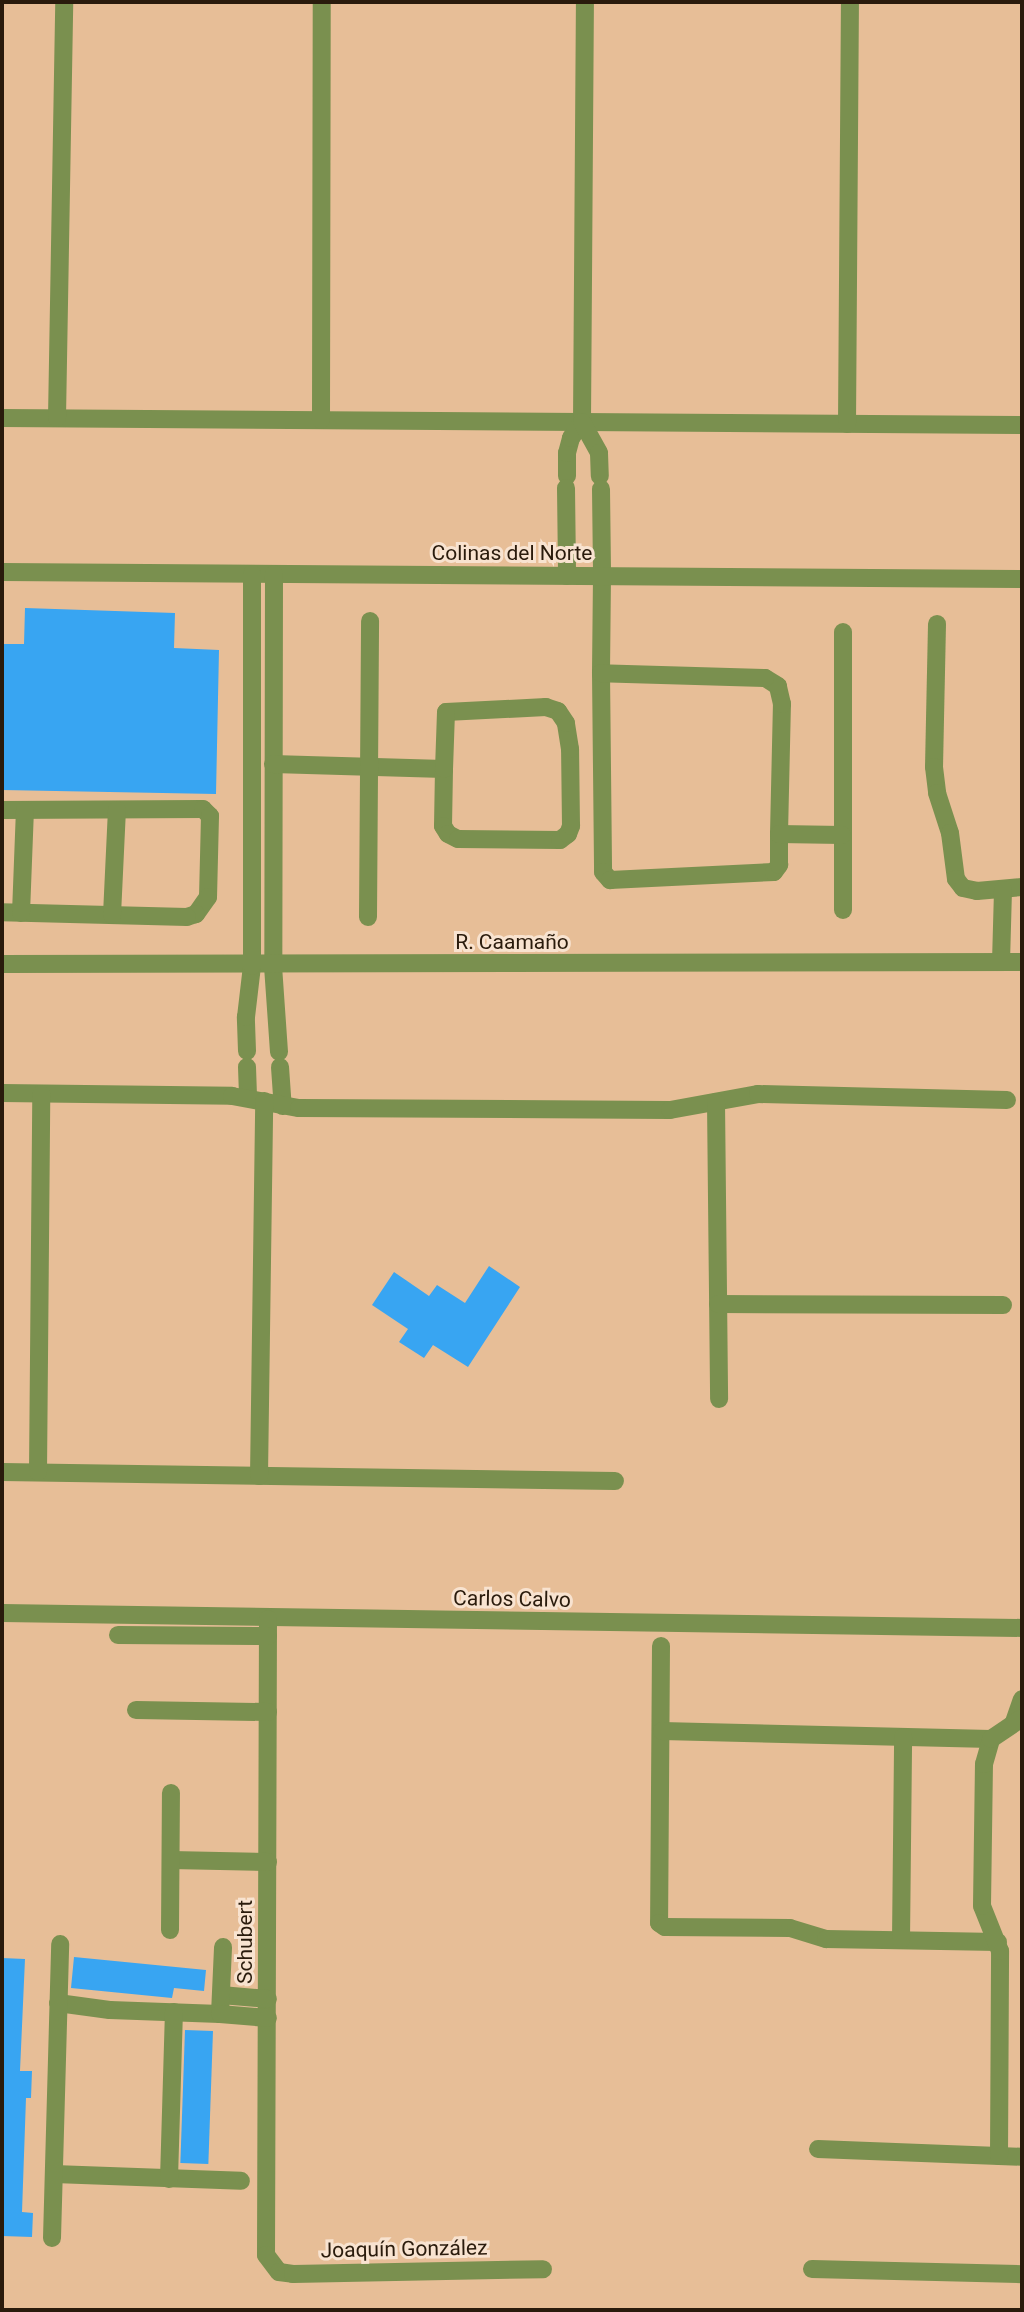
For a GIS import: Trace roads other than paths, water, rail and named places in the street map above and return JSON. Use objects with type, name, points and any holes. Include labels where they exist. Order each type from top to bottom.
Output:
[{"type":"street","points":[[57,418],[64,2]]},
{"type":"street","points":[[321,420],[322,2]]},
{"type":"street","points":[[585,2],[582,422],[599,453],[601,483],[603,576],[601,673],[603,872],[610,880],[767,874],[779,865],[782,704],[778,686],[765,678],[601,673]]},
{"type":"street","points":[[847,424],[850,2]]},
{"type":"street","points":[[2,418],[1022,425]]},
{"type":"street","points":[[567,576],[567,453],[571,438],[582,422]]},
{"type":"street","name":"Colinas del Norte","points":[[2,572],[1022,579]]},
{"type":"street","points":[[252,574],[252,966],[246,1017],[247,1059],[256,1099],[259,1476]]},
{"type":"street","points":[[274,574],[273,966],[283,1106]]},
{"type":"street","points":[[368,916],[370,621]]},
{"type":"street","points":[[937,624],[934,767],[937,793],[950,832],[956,879],[963,888],[1003,890],[1022,887]]},
{"type":"street","points":[[843,632],[843,910]]},
{"type":"street","points":[[546,707],[558,711],[566,723],[570,749],[571,826],[568,834],[560,840],[458,839],[448,834],[443,826],[444,769],[446,712],[546,707]]},
{"type":"street","points":[[274,765],[444,769]]},
{"type":"street","points":[[2,810],[203,809],[208,812],[208,897],[196,914],[187,917],[2,912]]},
{"type":"street","points":[[21,913],[25,810]]},
{"type":"street","points":[[112,915],[117,810]]},
{"type":"street","points":[[779,834],[842,835]]},
{"type":"street","points":[[1001,962],[1003,890]]},
{"type":"street","name":"R. Caamaño","points":[[2,964],[273,966],[1022,962]]},
{"type":"street","points":[[2,1093],[256,1099],[283,1106],[670,1110],[758,1094],[1007,1100]]},
{"type":"street","points":[[38,1472],[41,1094]]},
{"type":"street","points":[[716,1102],[719,1398]]},
{"type":"street","points":[[718,1304],[1003,1305]]},
{"type":"street","points":[[2,1472],[615,1481]]},
{"type":"street","name":"Carlos Calvo","points":[[2,1613],[268,1627],[1022,1628]]},
{"type":"street","points":[[118,1634],[268,1627]]},
{"type":"street","name":"Schubert","points":[[268,1627],[268,2018],[264,2243],[270,2263]]},
{"type":"street","points":[[660,1646],[662,1731],[659,1923],[665,1927],[790,1928],[826,1939],[998,1942]]},
{"type":"street","points":[[662,1731],[991,1739],[1018,1720],[1022,1699]]},
{"type":"street","points":[[136,1710],[268,1712]]},
{"type":"street","points":[[901,1940],[903,1737]]},
{"type":"street","points":[[991,1739],[984,1764],[982,1906],[985,1919],[998,1942],[999,2156]]},
{"type":"street","points":[[170,1930],[171,1793]]},
{"type":"street","points":[[171,1860],[268,1862]]},
{"type":"street","points":[[52,2238],[60,1944]]},
{"type":"street","points":[[220,2014],[223,1947]]},
{"type":"street","points":[[221,1995],[268,1999]]},
{"type":"street","points":[[58,2003],[110,2010],[268,2018]]},
{"type":"street","points":[[169,2179],[174,2012]]},
{"type":"street","points":[[818,2149],[1022,2157]]},
{"type":"street","points":[[54,2174],[240,2181]]},
{"type":"street","name":"Joaquín González","points":[[270,2263],[279,2272],[293,2274],[543,2269]]},
{"type":"street","points":[[813,2269],[1022,2274]]}]
